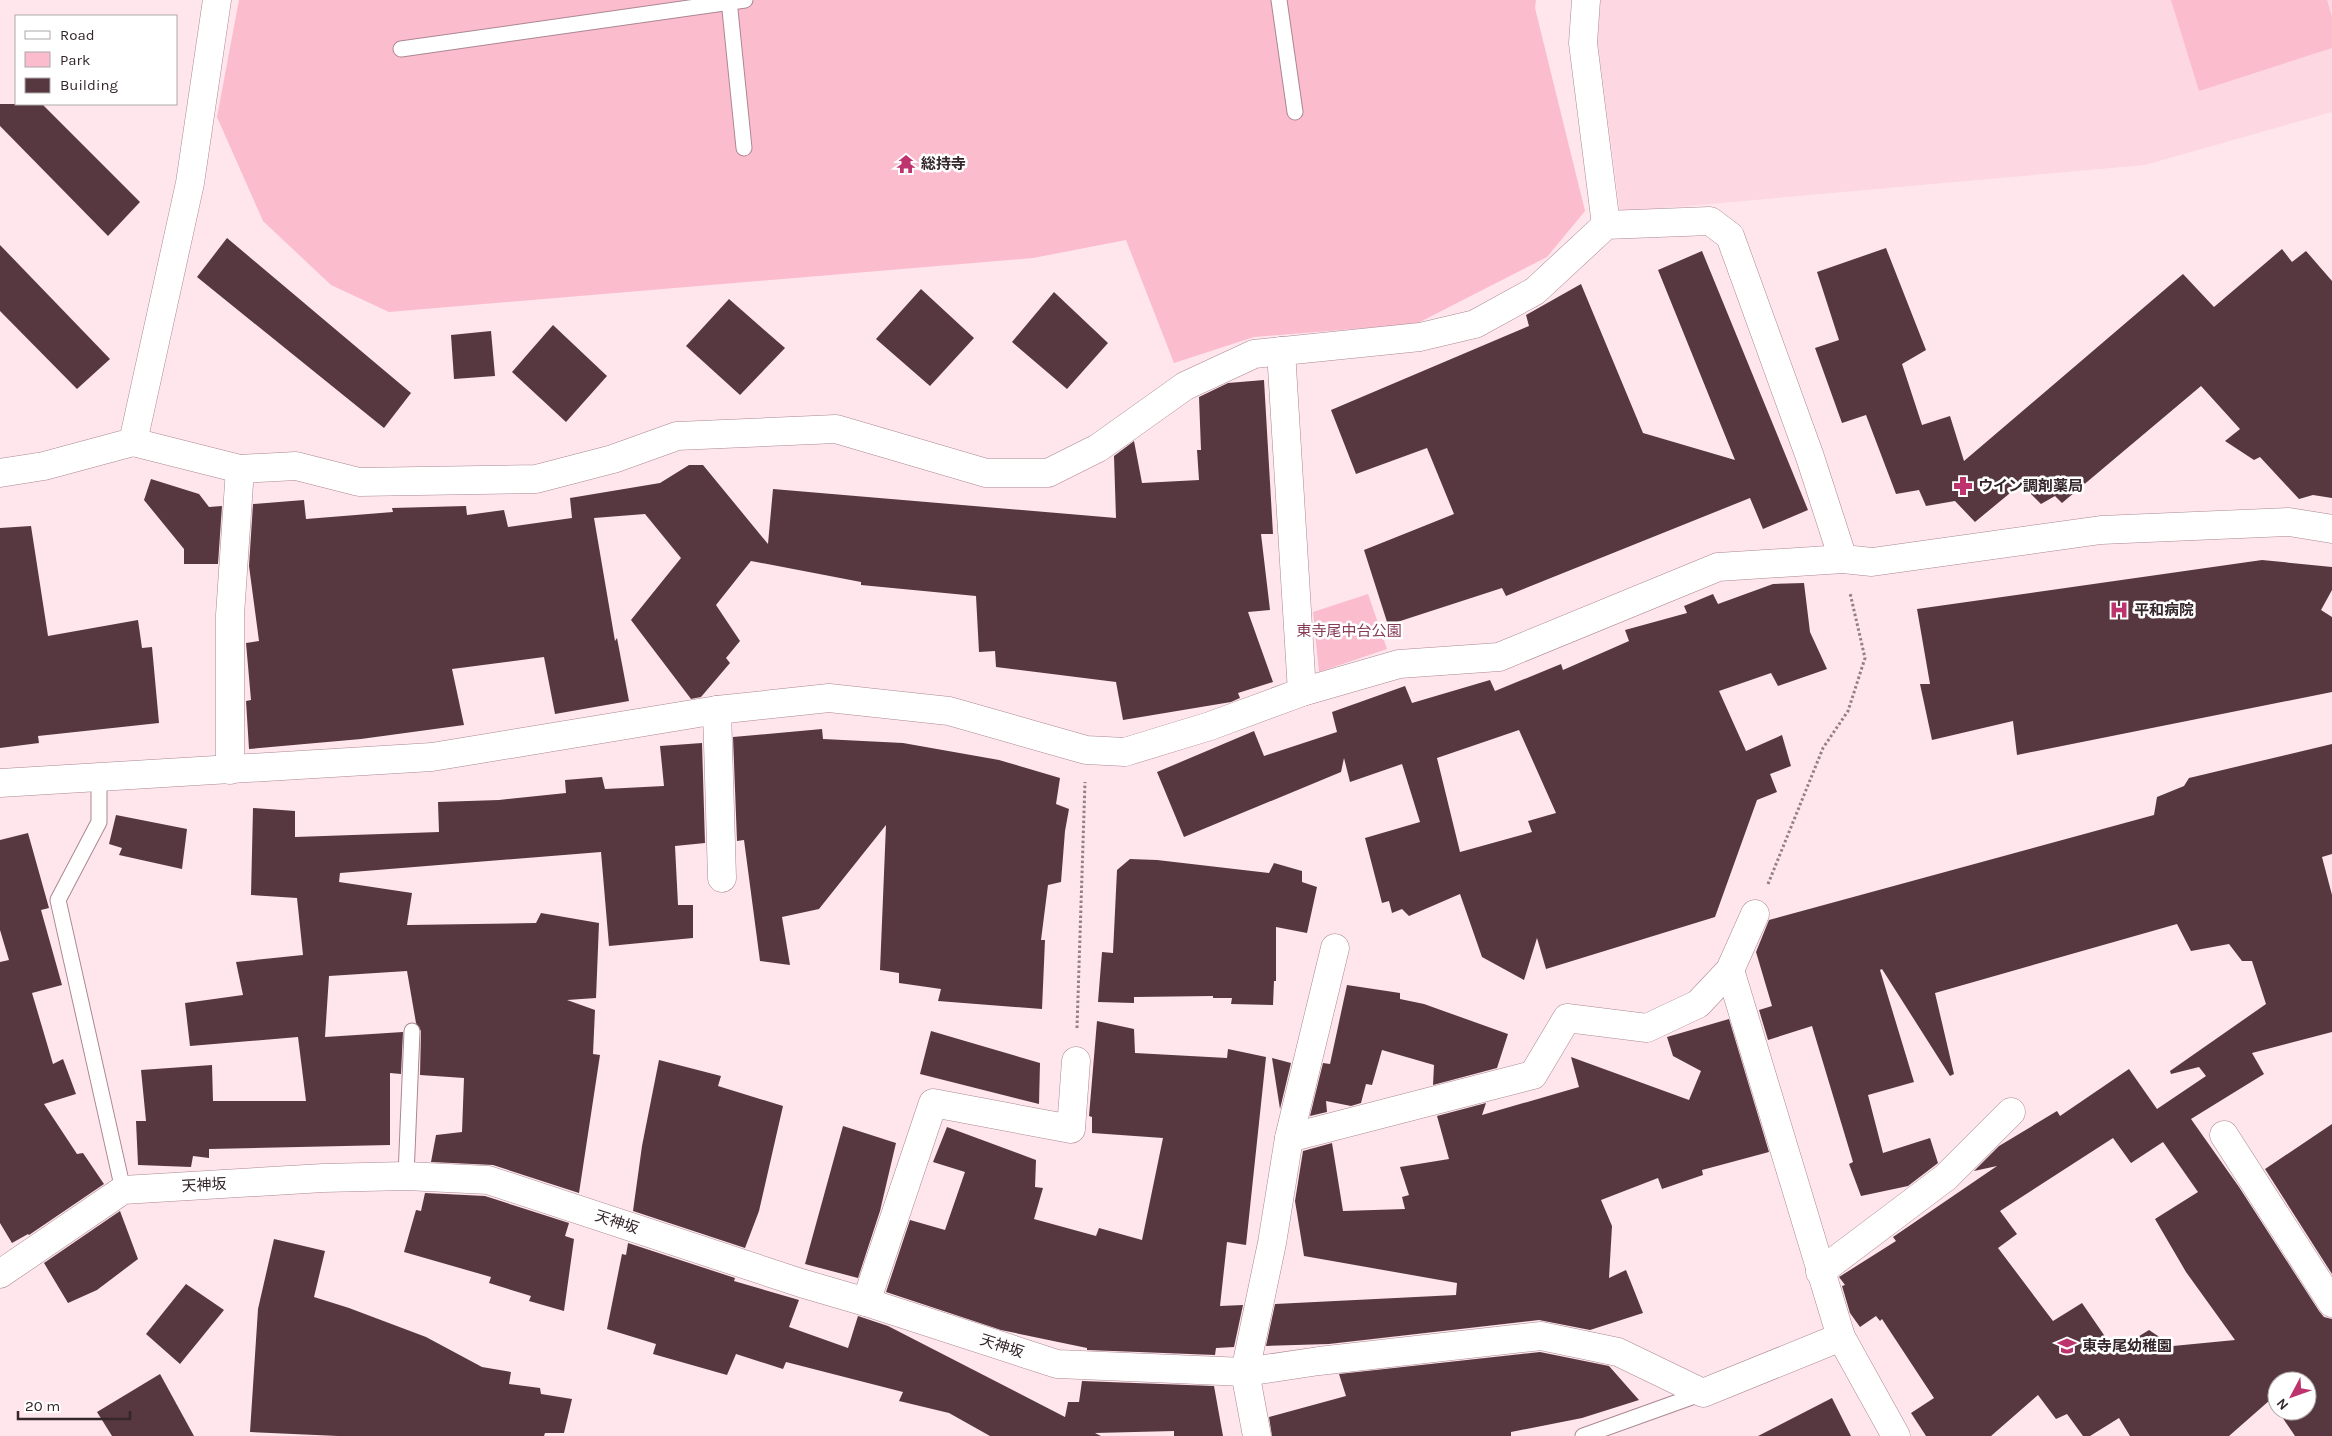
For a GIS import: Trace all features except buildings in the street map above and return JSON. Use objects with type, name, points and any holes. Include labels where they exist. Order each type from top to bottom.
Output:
[{"type":"street","points":[[133,442],[190,183],[217,0]]},
{"type":"street","points":[[1586,0],[1583,43],[1606,224]]},
{"type":"street","points":[[0,473],[44,466],[133,442],[240,469],[296,466],[359,482],[536,479],[613,459],[677,436],[836,429],[986,473],[1048,473],[1098,448],[1185,386],[1254,354],[1420,337],[1475,324],[1535,291],[1606,224],[1710,221],[1730,236],[1810,457],[1843,559]]},
{"type":"street","points":[[1281,351],[1302,692]]},
{"type":"street","points":[[230,770],[230,616],[240,469]]},
{"type":"street","points":[[0,783],[432,757],[717,710],[829,698],[949,711],[1086,750],[1125,752],[1210,726],[1302,692],[1399,664],[1499,658],[1718,567],[1843,559],[1872,562],[2101,530],[2289,522],[2332,529]]},
{"type":"street","points":[[717,710],[722,878]]},
{"type":"street","points":[[1289,1138],[1533,1075],[1568,1018],[1647,1028],[1698,1004],[1730,970],[1755,914]]},
{"type":"street","points":[[1257,1436],[1245,1372],[1272,1243],[1289,1138],[1335,948]]},
{"type":"street","points":[[1730,970],[1841,1337],[1896,1436]]},
{"type":"street","points":[[866,1302],[933,1103],[1072,1129],[1076,1061]]},
{"type":"street","points":[[1820,1272],[1946,1177],[2011,1112]]},
{"type":"street","points":[[2224,1135],[2332,1303]]},
{"type":"street","name":"天神坂","points":[[123,1190],[323,1178],[406,1176],[488,1180],[801,1283],[1057,1364],[1245,1372],[1319,1361],[1541,1336],[1618,1352],[1703,1393]]},
{"type":"street","points":[[0,1274],[123,1190]]},
{"type":"street","points":[[1703,1393],[1841,1337]]},
{"type":"lane","points":[[401,49],[745,0]]},
{"type":"lane","points":[[1279,0],[1295,112]]},
{"type":"lane","points":[[729,1],[744,148]]},
{"type":"lane","points":[[99,776],[99,822],[58,900],[123,1190]]},
{"type":"lane","points":[[406,1176],[412,1032]]},
{"type":"lane","points":[[1583,1436],[1703,1393]]},
{"type":"path","points":[[1755,914],[1823,748],[1848,711],[1865,658],[1843,559]]},
{"type":"path","points":[[1076,1061],[1086,750]]},
{"type":"shaded area","points":[[1599,0],[2332,0],[2332,112],[2145,165],[1620,212],[1597,39]]},
{"type":"green space","name":"総持寺","points":[[239,0],[1536,0],[1535,8],[1585,211],[1547,257],[1416,324],[1254,337],[1174,363],[1126,240],[1033,258],[389,312],[331,285],[263,221],[217,117]]},
{"type":"green space","points":[[2171,0],[2327,0],[2332,17],[2332,48],[2199,91]]},
{"type":"green space","name":"東寺尾中台公園","points":[[1368,594],[1387,649],[1319,672],[1313,612]]},
{"type":"place","name":"総持寺","points":[[906,164]]},
{"type":"place","name":"ウイン調剤薬局","points":[[1963,486]]},
{"type":"place","name":"平和病院","points":[[2119,610]]},
{"type":"place","name":"東寺尾幼稚園","points":[[2067,1346]]}]
